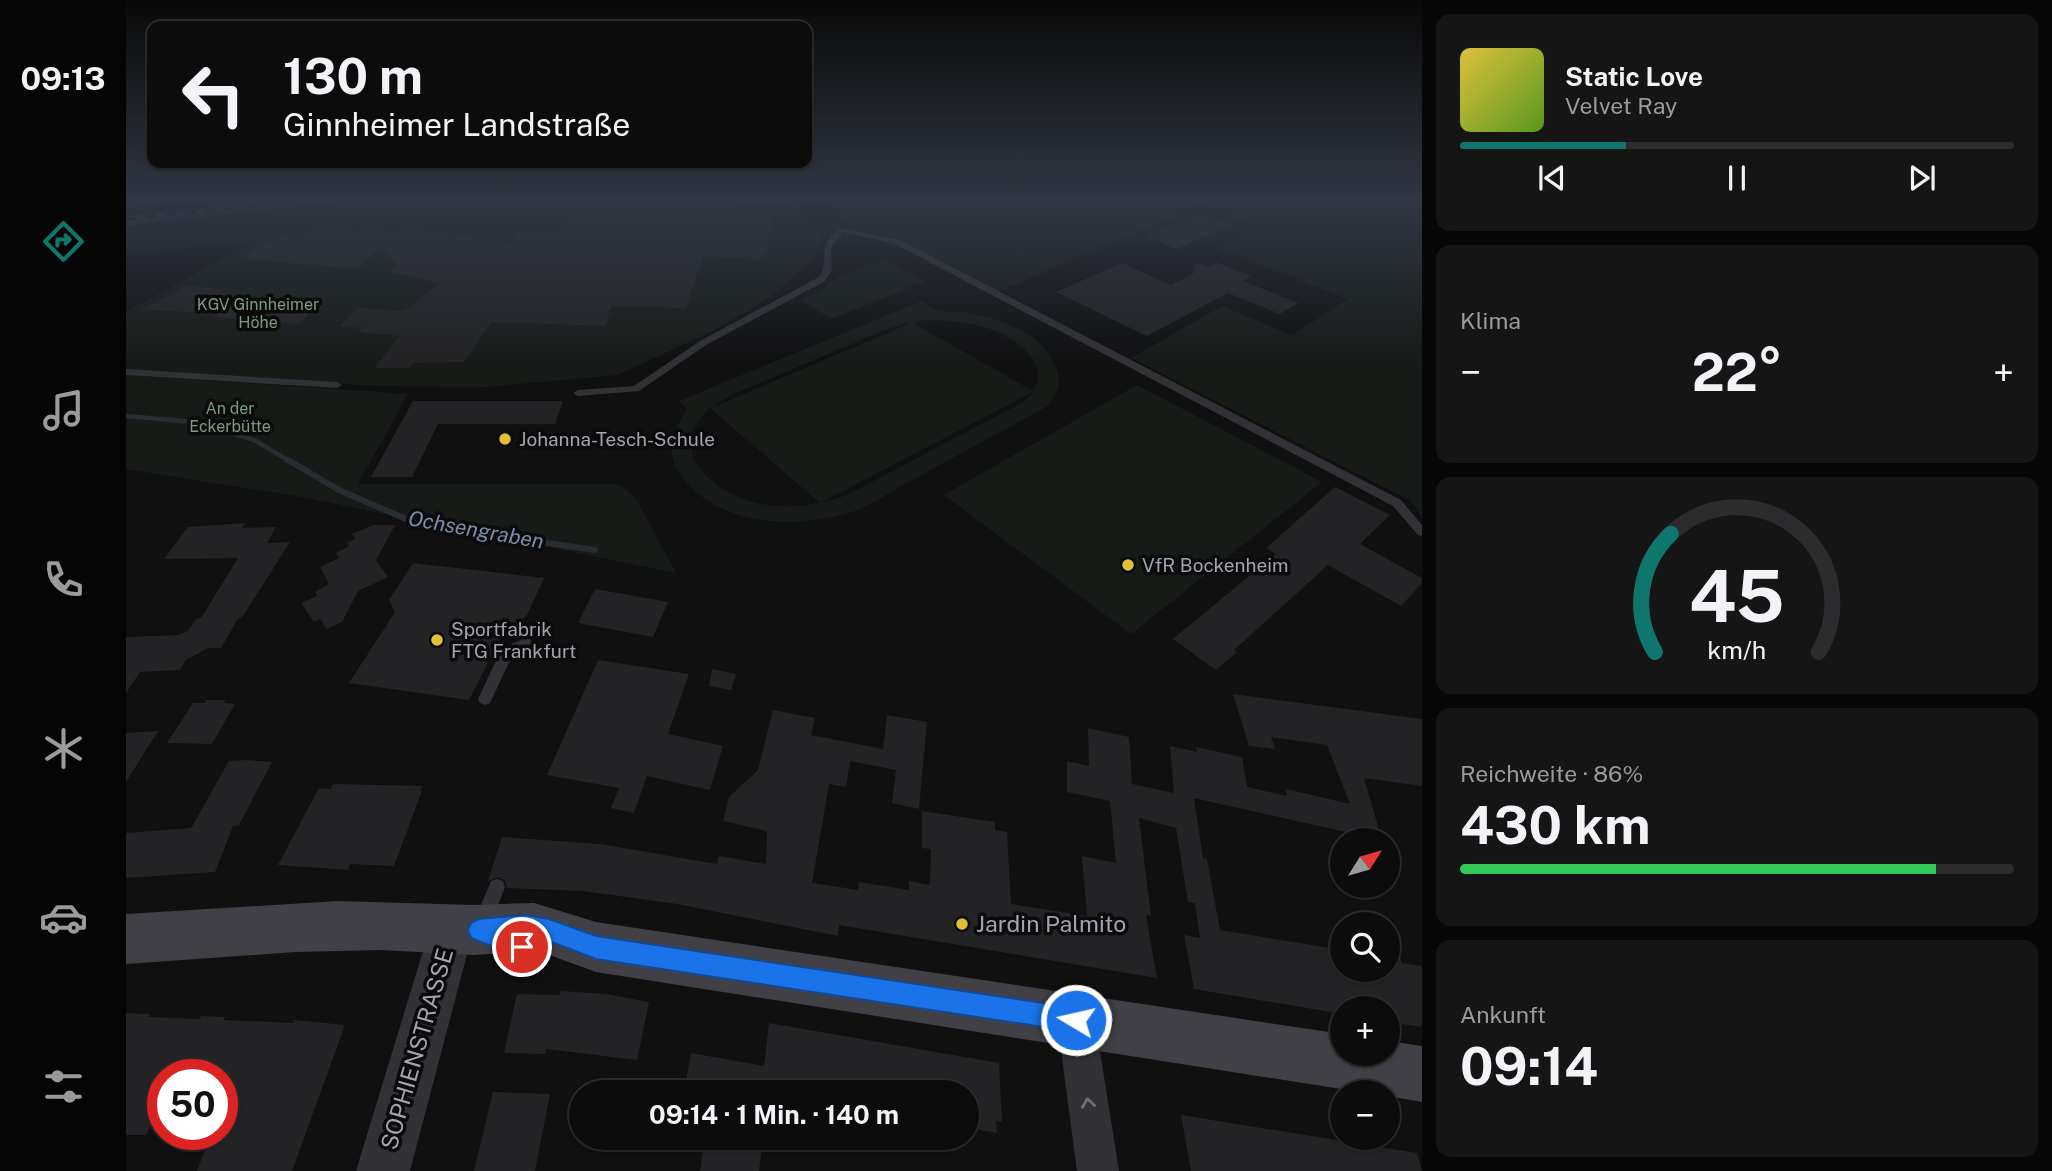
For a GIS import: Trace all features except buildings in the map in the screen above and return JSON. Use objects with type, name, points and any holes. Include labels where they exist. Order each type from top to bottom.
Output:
[{"type":"main road","points":[[126,939],[476,915],[522,947],[596,947],[1422,1074]]},
{"type":"street","name":"SOPHIENSTRASSE","points":[[383,1171],[476,915]]},
{"type":"street","points":[[1076,1020],[1098,1171]]},
{"type":"lane","points":[[578,393],[636,389],[703,343],[822,279],[828,270],[824,254]]},
{"type":"lane","points":[[919,254],[1397,503],[1422,532]]},
{"type":"lane","points":[[126,372],[337,385]]},
{"type":"lane","points":[[485,699],[507,652],[525,643]]},
{"type":"green space","name":"KGV Ginnheimer Höhe","points":[[232,254],[817,254],[784,286],[752,309],[711,332],[618,375],[485,387],[380,386],[126,371],[126,312]]},
{"type":"green space","points":[[923,254],[1087,254],[998,292]]},
{"type":"green space","points":[[1232,254],[1422,254],[1422,516],[1409,500],[1131,358],[1222,306],[1292,335],[1348,299]]},
{"type":"green space","points":[[885,259],[926,281],[831,319],[801,300],[822,290],[838,276]]},
{"type":"green space","points":[[922,301],[938,310],[976,314],[1018,328],[1050,355],[1059,380],[1056,394],[1046,407],[865,507],[829,518],[807,521],[786,522],[743,516],[705,499],[689,485],[675,466],[672,457],[671,448],[676,429],[687,409],[679,401]],"holes":[[[926,320],[956,322],[1000,333],[1025,349],[1034,361],[1037,384],[1033,391],[913,323]],[[909,323],[711,408],[731,395],[890,328]],[[1033,392],[1023,402],[847,495],[821,502]],[[710,408],[820,503],[794,506],[762,504],[728,492],[700,469],[693,455],[691,440],[696,424]]]},
{"type":"green space","name":"An der Eckerbütte","points":[[126,375],[408,394],[358,484],[618,484],[635,497],[676,573],[302,497],[126,469]]},
{"type":"green space","name":"VfR Bockenheim","points":[[1137,385],[1322,482],[1131,634],[944,495]]},
{"type":"waterway","name":"Ochsengraben","points":[[126,416],[194,422],[254,440],[291,462]]},
{"type":"waterway","name":"Ochsengraben","points":[[288,460],[339,490],[415,523],[595,550]]},
{"type":"place","name":"Johanna-Tesch-Schule","points":[[505,439]]},
{"type":"place","name":"VfR Bockenheim","points":[[1128,565]]},
{"type":"place","name":"Sportfabrik FTG Frankfurt","points":[[437,640]]},
{"type":"place","name":"Jardin Palmito","points":[[962,924]]},
{"type":"route","points":[[522,947],[479,930],[526,926],[549,930],[596,947],[1076,1020]]}]
